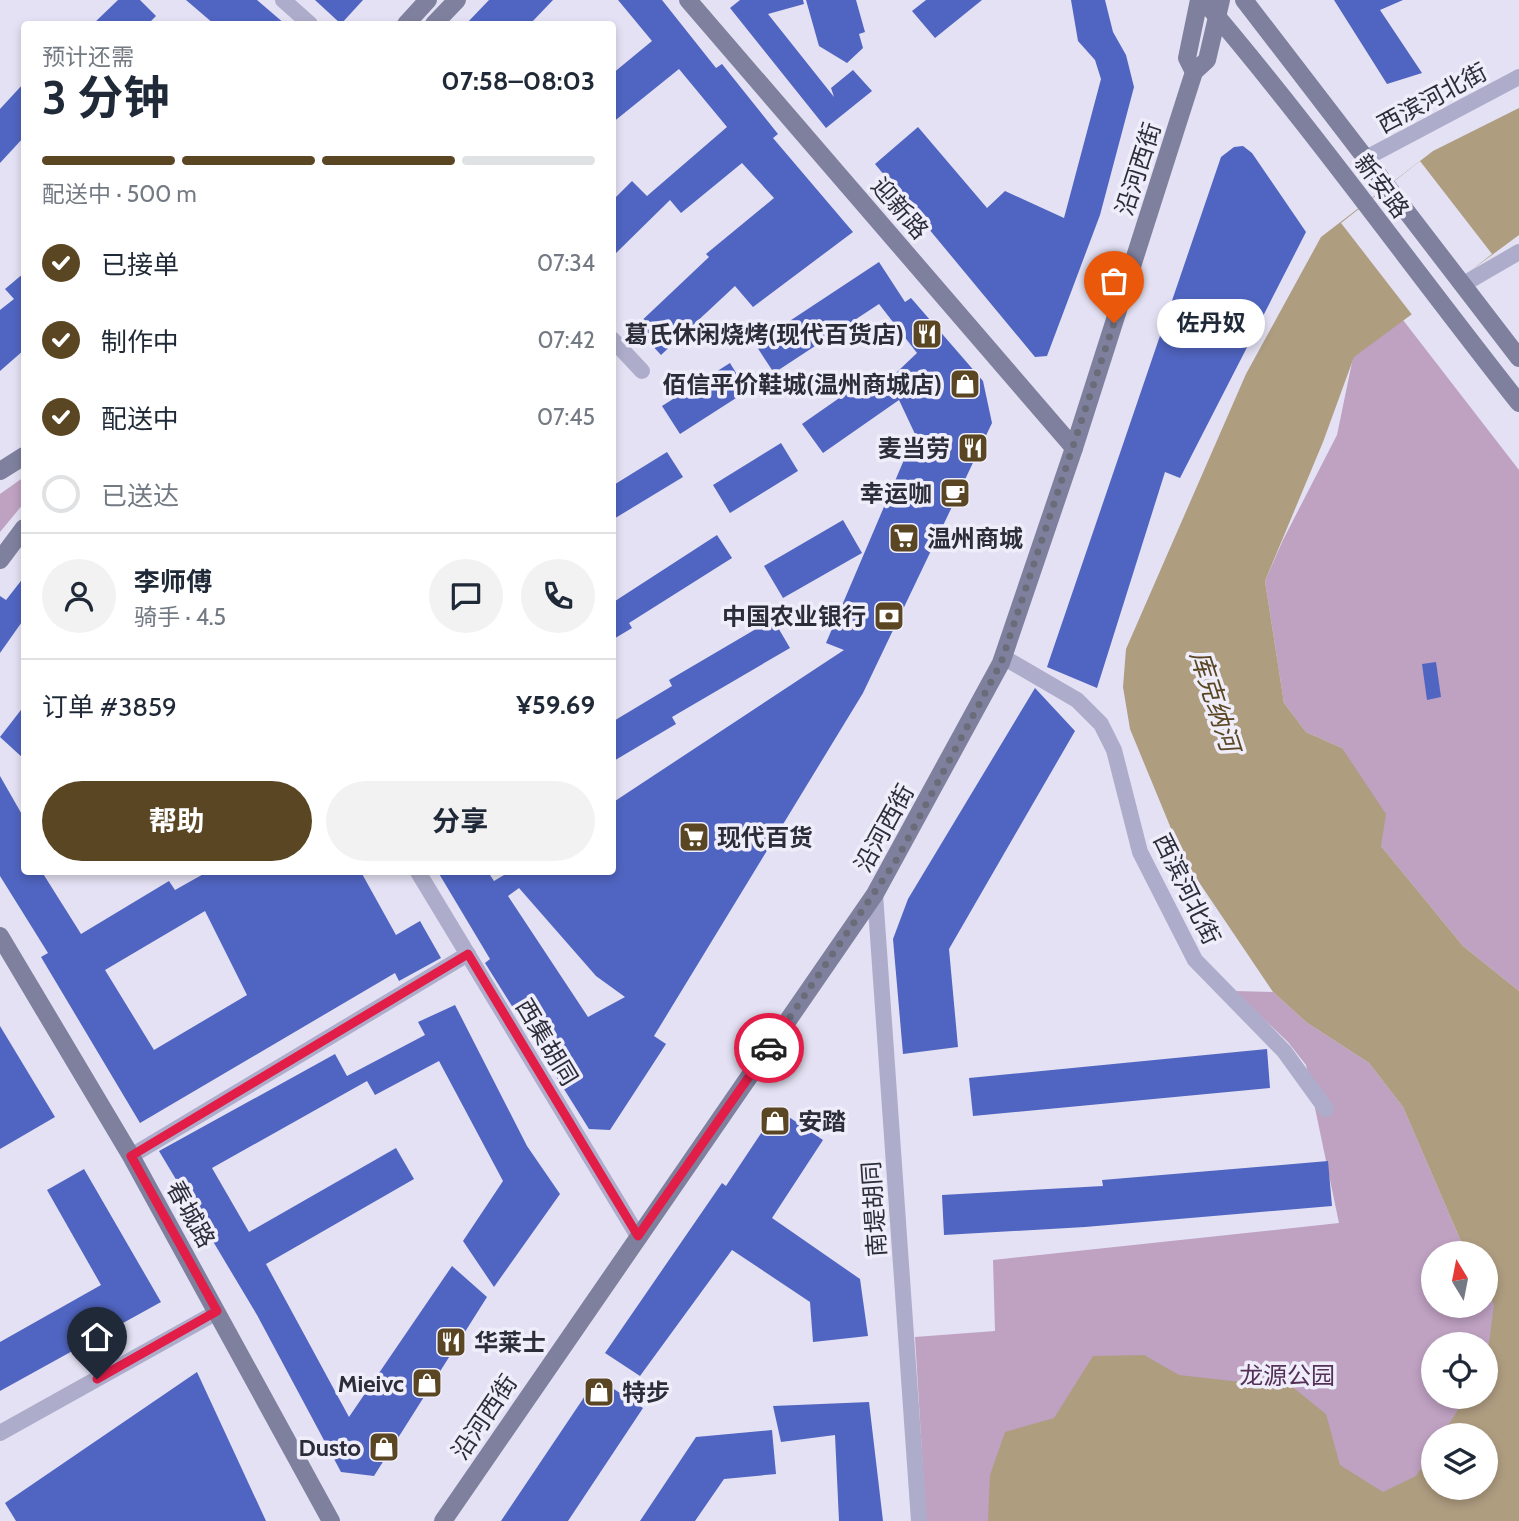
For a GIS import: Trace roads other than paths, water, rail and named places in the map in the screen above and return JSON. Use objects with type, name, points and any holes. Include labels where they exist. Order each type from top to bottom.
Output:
[{"type":"main road","points":[[409,21],[428,0]]},
{"type":"main road","points":[[437,21],[457,0]]},
{"type":"main road","name":"迎新路","points":[[688,0],[1074,448]]},
{"type":"main road","name":"沿河西街","points":[[1194,72],[1187,58],[1201,0]]},
{"type":"main road","name":"新安路","points":[[1201,0],[1219,8],[1435,299],[1519,404]]},
{"type":"main road","name":"新安路","points":[[1244,0],[1519,358]]},
{"type":"main road","name":"沿河西街","points":[[443,1521],[875,894],[1003,657],[1074,448],[1194,72],[1208,60],[1219,8]]},
{"type":"main road","points":[[0,471],[21,458]]},
{"type":"main road","points":[[0,560],[21,532]]},
{"type":"main road","name":"春城路","points":[[0,936],[131,1156],[331,1521]]},
{"type":"street","points":[[283,0],[307,21]]},
{"type":"street","name":"西滨河北街","points":[[1366,158],[1519,77]]},
{"type":"street","points":[[1459,282],[1519,252]]},
{"type":"street","points":[[616,343],[642,371]]},
{"type":"street","name":"西滨河北街","points":[[1003,657],[1077,701],[1101,724],[1114,750],[1140,852],[1195,960],[1284,1051],[1326,1109]]},
{"type":"street","name":"西集胡同","points":[[420,875],[638,1236]]},
{"type":"street","name":"南堤胡同","points":[[875,894],[919,1521]]},
{"type":"street","points":[[131,1156],[468,954]]},
{"type":"street","points":[[0,1433],[217,1311]]},
{"type":"water","name":"库克纳河","points":[[1519,108],[1519,235],[1354,357],[1323,442],[1265,581],[1284,703],[1306,732],[1342,748],[1386,814],[1381,846],[1463,946],[1519,991],[1519,1521],[988,1521],[990,1475],[1005,1432],[1054,1418],[1093,1356],[1144,1355],[1179,1375],[1232,1381],[1285,1381],[1326,1414],[1340,1465],[1383,1492],[1416,1476],[1421,1468],[1421,1500],[1498,1500],[1498,1423],[1450,1423],[1458,1409],[1498,1409],[1498,1332],[1490,1332],[1492,1318],[1498,1318],[1498,1241],[1461,1241],[1403,1107],[1369,1063],[1306,1022],[1273,992],[1184,860],[1130,729],[1123,687],[1126,649],[1246,374],[1321,237],[1433,151]]},
{"type":"place","name":"佐丹奴","points":[[1114,323]]},
{"type":"place","name":"葛氏休闲烧烤(现代百货店)","points":[[927,334]]},
{"type":"place","name":"佰信平价鞋城(温州商城店)","points":[[965,384]]},
{"type":"place","name":"麦当劳","points":[[973,448]]},
{"type":"place","name":"幸运咖","points":[[955,493]]},
{"type":"place","name":"温州商城","points":[[904,538]]},
{"type":"place","name":"中国农业银行","points":[[889,616]]},
{"type":"place","name":"现代百货","points":[[694,837]]},
{"type":"place","name":"安踏","points":[[775,1121]]},
{"type":"place","name":"华莱士","points":[[451,1342]]},
{"type":"place","name":"Mieivc","points":[[427,1383]]},
{"type":"place","name":"特步","points":[[599,1392]]},
{"type":"place","name":"Dusto","points":[[384,1447]]},
{"type":"park label","name":"龙源公园","points":[[1287,1375]]}]
